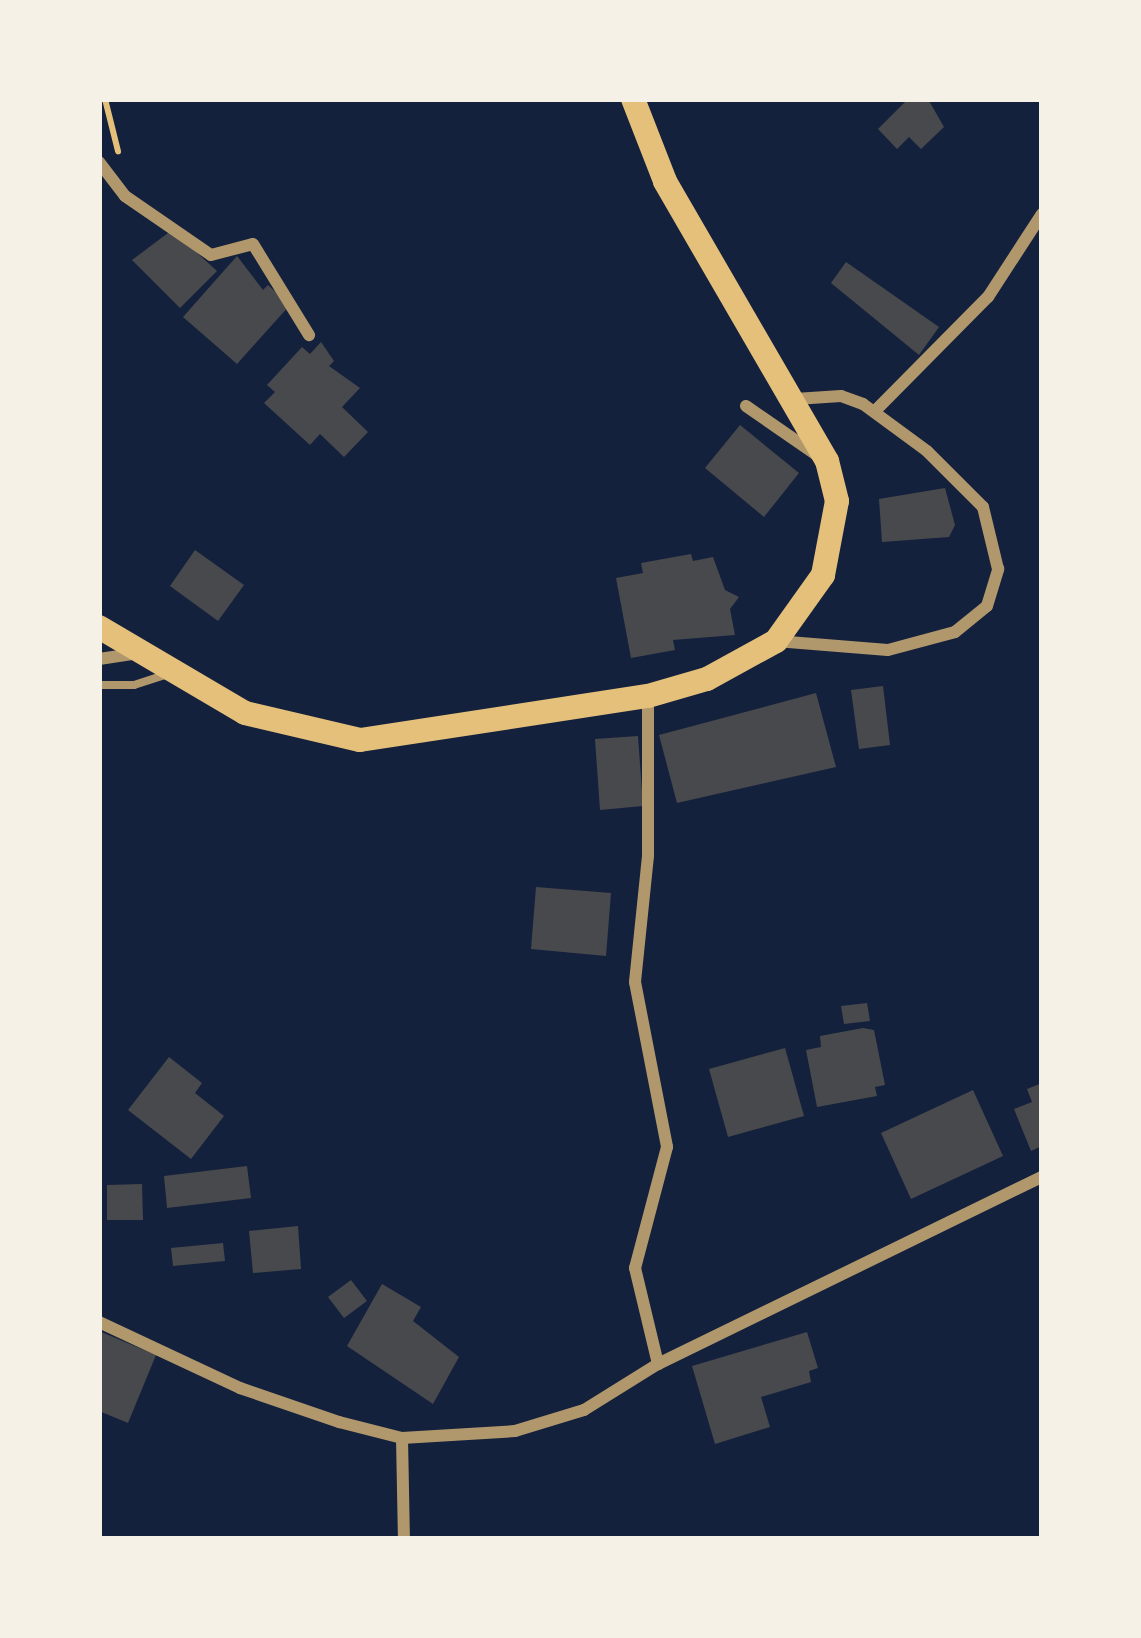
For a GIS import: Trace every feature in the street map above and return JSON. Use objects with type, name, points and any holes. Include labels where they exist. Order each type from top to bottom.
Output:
[{"type":"main road","points":[[99,627],[245,713],[360,740],[647,696],[707,679],[776,641],[823,575],[837,501],[827,461],[795,398],[665,181],[633,99]]},
{"type":"street","points":[[99,162],[125,196],[212,255],[253,244],[309,335]]},
{"type":"street","points":[[875,411],[988,297],[1042,214]]},
{"type":"street","points":[[776,641],[888,650],[925,642],[975,619],[994,594],[996,551],[983,507],[875,411],[841,396],[795,398]]},
{"type":"street","points":[[746,406],[798,449],[827,461]]},
{"type":"street","points":[[99,659],[146,651]]},
{"type":"street","points":[[647,696],[647,856],[635,982],[667,1147],[635,1268],[658,1364]]},
{"type":"street","points":[[99,1322],[240,1388],[402,1438],[546,1424],[609,1398],[658,1364],[1042,1177]]},
{"type":"street","points":[[402,1438],[404,1539]]},
{"type":"lane","points":[[99,685],[134,686],[176,671]]},
{"type":"building","points":[[908,99],[928,99],[944,127],[921,149],[909,137],[897,149],[878,129]]},
{"type":"building","points":[[172,230],[217,271],[180,308],[132,260]]},
{"type":"building","points":[[237,256],[263,290],[268,285],[290,305],[237,364],[183,317]]},
{"type":"building","points":[[846,262],[939,327],[919,355],[831,283]]},
{"type":"building","points":[[321,342],[334,361],[329,366],[360,388],[342,407],[368,432],[344,457],[320,434],[310,445],[264,403],[275,392],[267,385],[302,347],[310,354]]},
{"type":"building","points":[[740,425],[799,473],[764,517],[705,468]]},
{"type":"building","points":[[945,488],[955,525],[949,537],[882,542],[879,499]]},
{"type":"building","points":[[195,550],[244,585],[218,621],[170,586]]},
{"type":"building","points":[[691,554],[693,561],[713,557],[725,590],[739,597],[730,609],[735,635],[673,640],[675,650],[631,658],[616,578],[643,573],[641,563]]},
{"type":"building","points":[[883,686],[890,745],[859,749],[851,690]]},
{"type":"building","points":[[816,693],[836,767],[677,803],[659,735]]},
{"type":"building","points":[[638,736],[643,806],[600,810],[595,739]]},
{"type":"building","points":[[536,887],[611,893],[606,956],[531,949]]},
{"type":"building","points":[[867,1003],[870,1021],[844,1024],[841,1006]]},
{"type":"building","points":[[874,1030],[885,1085],[875,1087],[877,1096],[817,1107],[806,1050],[821,1047],[820,1036]]},
{"type":"building","points":[[785,1048],[804,1116],[728,1137],[709,1069]]},
{"type":"building","points":[[169,1057],[202,1083],[195,1093],[224,1116],[191,1159],[128,1110]]},
{"type":"building","points":[[1042,1083],[1042,1146],[1031,1151],[1014,1109],[1032,1102],[1027,1089]]},
{"type":"building","points":[[973,1090],[1003,1156],[911,1199],[881,1133]]},
{"type":"building","points":[[247,1166],[251,1198],[167,1208],[164,1176]]},
{"type":"building","points":[[142,1184],[143,1220],[107,1220],[107,1185]]},
{"type":"building","points":[[298,1226],[301,1269],[253,1273],[249,1231]]},
{"type":"building","points":[[223,1243],[225,1261],[173,1266],[171,1248]]},
{"type":"building","points":[[351,1280],[367,1301],[344,1318],[328,1297]]},
{"type":"building","points":[[382,1284],[421,1307],[413,1321],[459,1357],[433,1404],[347,1346]]},
{"type":"building","points":[[99,1331],[156,1355],[128,1423],[99,1411]]},
{"type":"building","points":[[807,1332],[818,1368],[809,1371],[811,1382],[761,1397],[770,1427],[715,1444],[692,1366]]}]
